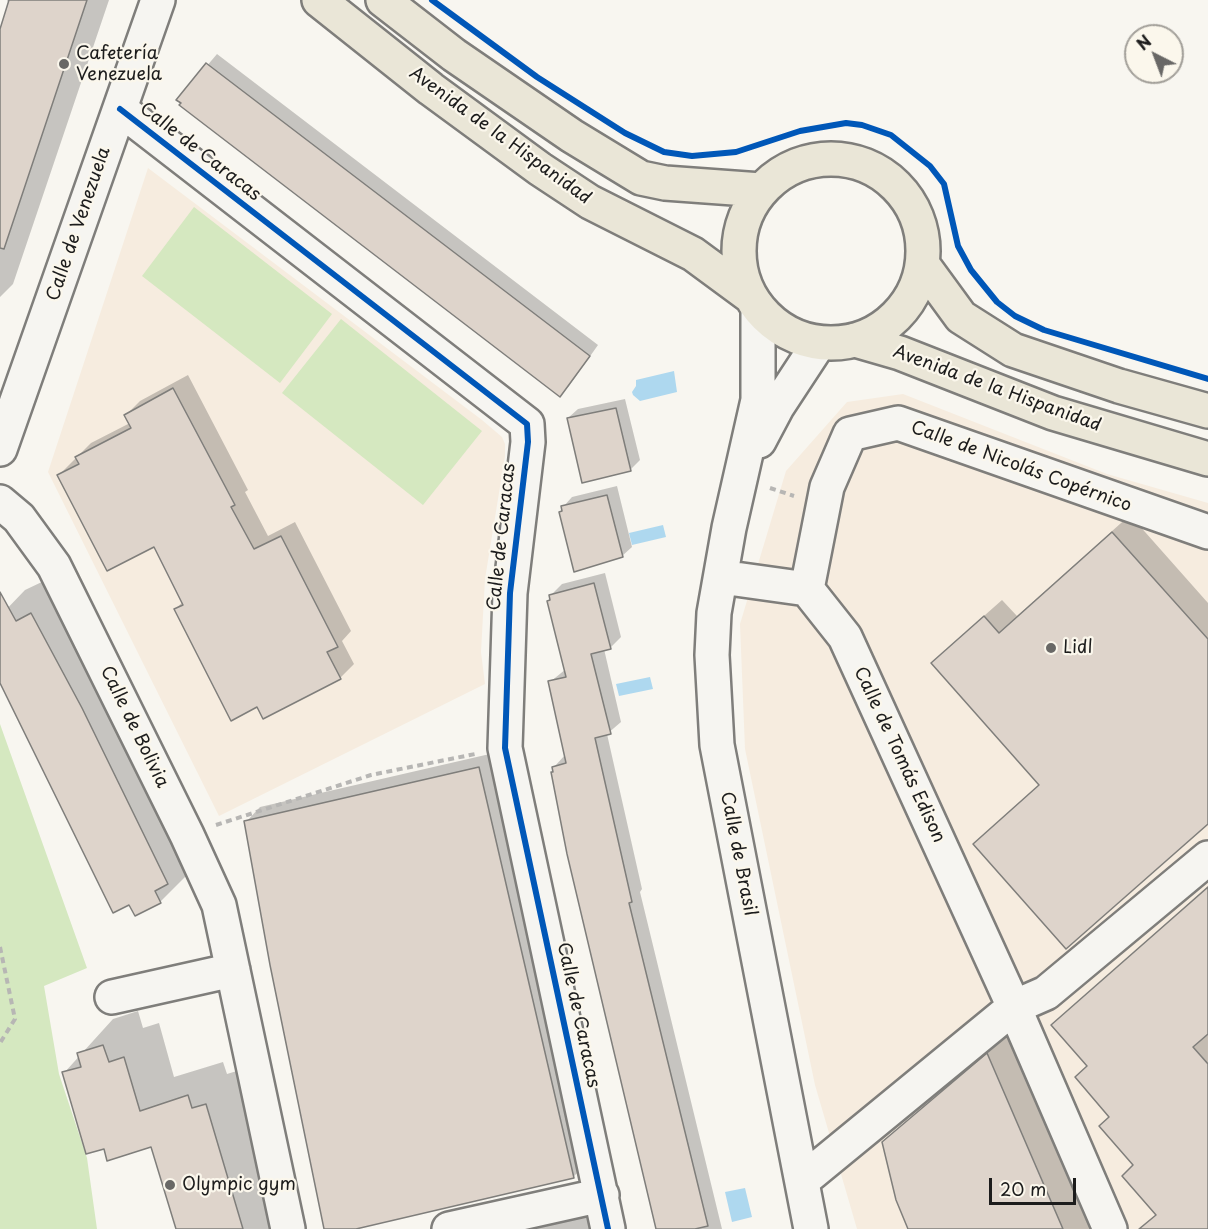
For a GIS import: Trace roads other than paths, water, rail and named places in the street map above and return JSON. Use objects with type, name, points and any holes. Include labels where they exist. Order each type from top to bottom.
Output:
[{"type":"main road","name":"Avenida de la Hispanidad","points":[[319,0],[431,88],[540,168],[590,202],[693,254],[754,302]]},
{"type":"main road","points":[[382,0],[454,55],[563,130],[641,178],[676,184],[761,190]]},
{"type":"main road","points":[[842,159],[871,167],[896,183],[913,207],[923,236],[923,265],[915,291],[900,313],[879,330],[855,340],[819,343],[785,331],[754,302],[740,270],[739,242],[746,214],[761,190],[784,171],[812,160],[842,159]]},
{"type":"main road","points":[[923,265],[961,317],[1013,350],[1119,386],[1208,411]]},
{"type":"main road","name":"Avenida de la Hispanidad","points":[[855,340],[900,352],[1053,413],[1208,459]]},
{"type":"street","name":"Calle de Venezuela","points":[[0,449],[10,389],[120,109],[158,0]]},
{"type":"street","name":"Calle de Caracas","points":[[120,109],[527,424],[528,442],[510,593],[505,748],[608,1229]]},
{"type":"street","name":"Calle de Brasil","points":[[754,302],[758,400],[729,528],[714,613],[712,655],[717,745],[811,1229]]},
{"type":"street","name":"Calle de Brasil","points":[[741,478],[777,406],[819,343]]},
{"type":"street","name":"Calle de Nicolás Copérnico","points":[[807,589],[826,487],[850,434],[898,423],[1208,532]]},
{"type":"street","name":"Calle de Bolivia","points":[[0,502],[20,518],[54,566],[187,835],[219,905],[288,1229]]},
{"type":"street","points":[[721,577],[807,589]]},
{"type":"street","name":"Calle de Tomás Edison","points":[[807,589],[845,637],[1014,1007],[1110,1229]]},
{"type":"street","points":[[802,1181],[1014,1007],[1046,993],[1208,858]]},
{"type":"street","points":[[112,997],[232,970]]},
{"type":"street","points":[[449,1229],[602,1195]]},
{"type":"water","points":[[674,371],[677,392],[640,401],[633,395],[636,380]]},
{"type":"water","points":[[663,525],[666,537],[632,545],[629,533]]},
{"type":"water","points":[[650,677],[653,689],[619,696],[616,684]]},
{"type":"water","points":[[745,1188],[752,1217],[732,1222],[725,1192]]},
{"type":"place","name":"Cafetería Venezuela","points":[[64,64]]},
{"type":"place","name":"Lidl","points":[[1051,648]]},
{"type":"place","name":"Olympic gym","points":[[170,1185]]}]
